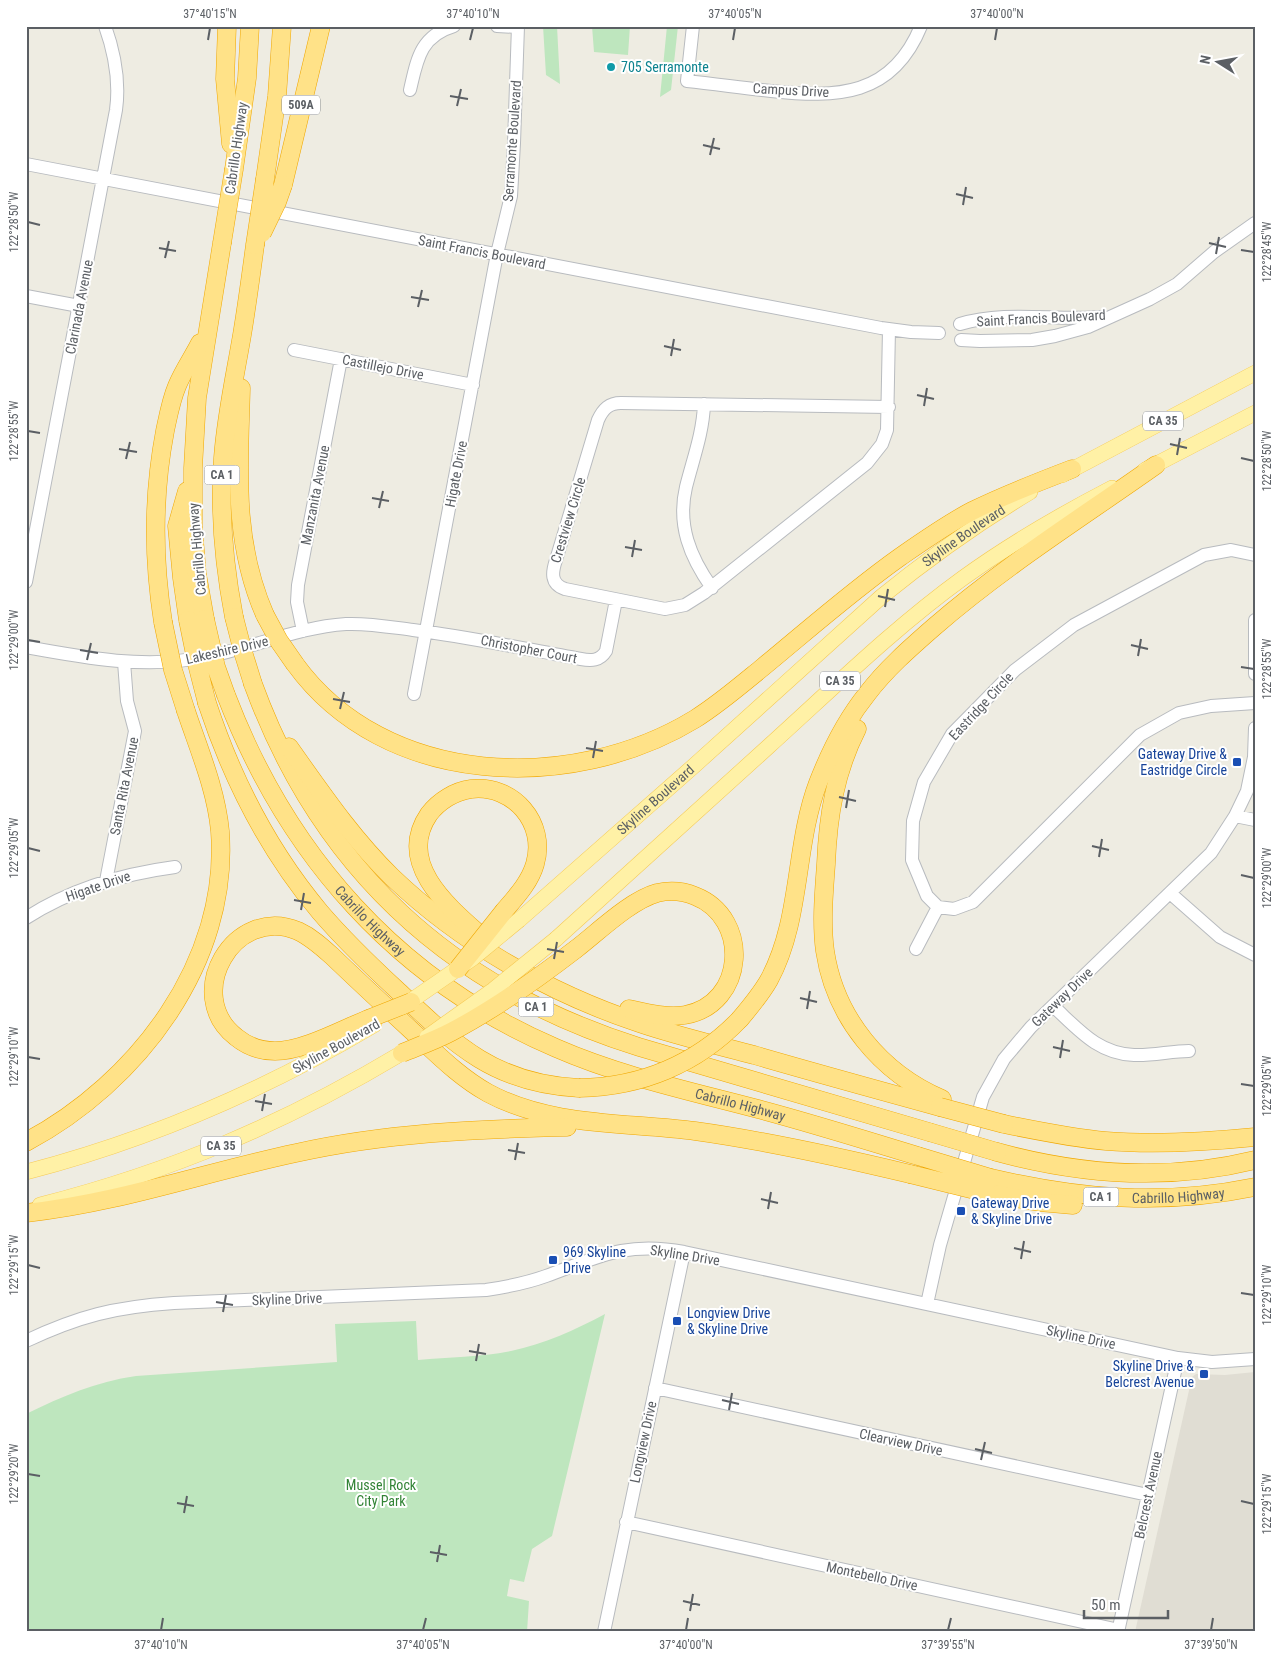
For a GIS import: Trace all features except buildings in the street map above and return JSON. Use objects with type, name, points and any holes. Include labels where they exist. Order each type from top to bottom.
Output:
[{"type":"highway","points":[[227,26],[226,92],[234,169]]},
{"type":"highway","name":"Cabrillo Highway","points":[[250,26],[246,78],[234,169],[206,331],[197,398],[192,505],[196,620],[242,735],[262,778],[314,859],[344,896],[377,930],[414,962],[458,995],[490,1016],[536,1040],[603,1066],[918,1156],[989,1185],[1040,1202],[1087,1206],[1158,1203],[1255,1187]]},
{"type":"highway","name":"Cabrillo Highway","points":[[282,26],[277,96],[242,335],[227,420],[222,483],[222,531],[227,578],[234,617],[253,684],[263,710],[283,754],[306,796],[332,836],[362,873],[395,908],[419,929],[490,982],[550,1014],[601,1035],[997,1152],[1058,1166],[1130,1173],[1201,1170],[1255,1160]]},
{"type":"highway","name":"509A","points":[[256,244],[269,220],[283,185],[321,26]]},
{"type":"highway","points":[[26,1142],[80,1108],[132,1060],[174,1004],[205,940],[212,917],[221,854],[220,829],[211,786],[173,670],[159,591],[156,532],[158,486],[166,427],[176,388],[206,331]]},
{"type":"highway","points":[[242,335],[239,466],[243,542],[249,571],[265,614],[279,641],[309,682],[325,698],[355,721],[394,743],[430,756],[467,764],[518,768],[561,765],[605,757],[657,739],[705,713],[899,558],[970,512],[1072,469]]},
{"type":"highway","points":[[196,620],[196,664],[207,702],[233,771],[266,835],[305,893],[353,948],[434,1026],[457,1045],[498,1069],[520,1078],[554,1086],[579,1088],[624,1084],[675,1067],[711,1045],[740,1019],[766,985],[782,948],[792,909],[808,815],[828,760],[859,704],[878,681],[946,617],[1001,573],[1156,465]]},
{"type":"highway","points":[[908,651],[880,689],[861,720],[848,746],[839,771],[831,804],[827,838],[824,942],[836,990],[862,1038],[885,1063],[904,1079],[941,1103]]},
{"type":"highway","points":[[263,710],[342,820],[366,850],[417,899],[456,930],[530,975],[599,1008],[641,1024],[1005,1121],[1083,1138],[1115,1141],[1176,1142],[1255,1136]]},
{"type":"highway","points":[[458,969],[504,911],[522,890],[534,869],[538,842],[532,821],[518,804],[503,794],[470,789],[454,794],[434,808],[424,824],[419,843],[420,861],[433,887],[457,913],[484,938],[530,975]]},
{"type":"highway","points":[[402,1053],[467,1023],[529,983],[640,900],[660,892],[676,891],[698,897],[717,911],[730,931],[734,944],[734,958],[729,980],[718,997],[703,1008],[686,1015],[666,1016],[645,1013],[558,989]]},
{"type":"highway","points":[[411,1002],[371,1022],[289,1050],[268,1051],[254,1048],[233,1035],[218,1013],[214,996],[217,969],[231,946],[249,933],[271,926],[292,929],[311,938],[324,949],[443,1060],[463,1077],[490,1094],[518,1106],[546,1115],[580,1120],[695,1131],[781,1146],[910,1174],[989,1185]]},
{"type":"highway","points":[[26,1213],[96,1203],[295,1153],[365,1140],[495,1128],[575,1126],[660,1128]]},
{"type":"main road","name":"Skyline Boulevard","points":[[411,1002],[458,969],[519,920],[881,597],[972,528],[1072,469],[1255,372]]},
{"type":"main road","name":"CA 35","points":[[26,1208],[133,1178],[226,1144],[318,1101],[433,1033],[487,995],[556,939],[923,608],[963,578],[1030,533],[1069,510],[1255,413]]},
{"type":"main road","name":"Skyline Boulevard","points":[[26,1172],[128,1141],[206,1110],[281,1077],[371,1022]]},
{"type":"street","points":[[410,90],[420,52],[436,34],[454,26]]},
{"type":"street","points":[[497,26],[518,27]]},
{"type":"street","name":"Campus Drive","points":[[693,26],[687,81],[810,94],[848,91],[876,81],[890,71],[905,55],[914,43],[921,26]]},
{"type":"street","name":"Serramonte Boulevard","points":[[497,254],[511,196],[518,27]]},
{"type":"street","name":"Clarinada Avenue","points":[[26,582],[116,110],[118,92],[116,67],[105,28]]},
{"type":"street","name":"Saint Francis Boulevard","points":[[26,164],[889,330],[940,333]]},
{"type":"street","name":"Saint Francis Boulevard","points":[[961,340],[1008,341],[1055,336],[1088,327],[1150,299],[1177,284],[1214,252],[1255,223]]},
{"type":"street","name":"Higate Drive","points":[[414,694],[497,254]]},
{"type":"street","points":[[26,296],[79,306]]},
{"type":"street","name":"Saint Francis Boulevard","points":[[960,324],[988,318],[1084,319],[1103,317],[1121,312]]},
{"type":"street","name":"Crestview Circle","points":[[889,330],[889,407],[888,422],[885,438],[873,457],[712,588],[691,602],[672,608],[658,608],[561,588],[554,582],[556,560],[600,416],[607,407],[617,403],[889,407]]},
{"type":"street","name":"Castillejo Drive","points":[[294,350],[472,384]]},
{"type":"street","name":"Manzanita Avenue","points":[[304,631],[297,602],[298,585],[341,359]]},
{"type":"street","points":[[704,404],[701,432],[686,487],[683,514],[689,550],[712,588]]},
{"type":"street","name":"Eastridge Circle","points":[[938,907],[927,896],[912,860],[913,822],[924,782],[952,734],[1015,670],[1074,625],[1204,555],[1231,550],[1255,555]]},
{"type":"street","name":"Christopher Court","points":[[426,631],[452,634],[581,659],[596,660],[603,656],[606,651],[616,600]]},
{"type":"street","points":[[1255,620],[1255,674]]},
{"type":"street","name":"Lakeshire Drive","points":[[26,647],[124,662],[163,662],[206,657],[304,631],[336,625],[367,624],[426,631]]},
{"type":"street","name":"Santa Rita Avenue","points":[[106,881],[135,731],[134,720],[127,701],[124,662]]},
{"type":"street","points":[[916,949],[938,907],[954,909],[973,902],[1140,734],[1179,713],[1211,706],[1255,703]]},
{"type":"street","name":"Gateway Drive","points":[[927,1304],[941,1239],[982,1097],[1004,1059],[1031,1027],[1211,853],[1235,816],[1247,791],[1254,757],[1255,728]]},
{"type":"street","points":[[1235,816],[1255,820]]},
{"type":"street","name":"Higate Drive","points":[[26,918],[73,894],[106,881],[145,871],[174,867]]},
{"type":"street","points":[[1170,893],[1220,937],[1255,955]]},
{"type":"street","points":[[1053,1006],[1092,1042],[1114,1052],[1135,1056],[1172,1051],[1189,1051]]},
{"type":"street","name":"Skyline Drive","points":[[26,1340],[78,1318],[124,1308],[174,1304],[486,1290],[526,1282],[600,1255],[618,1251],[651,1248],[684,1252],[1178,1358],[1212,1362],[1255,1359]]},
{"type":"street","name":"Longview Drive","points":[[604,1632],[684,1252]]},
{"type":"street","name":"Belcrest Avenue","points":[[1118,1631],[1178,1358]]},
{"type":"street","name":"Clearview Drive","points":[[655,1388],[1148,1496]]},
{"type":"street","name":"Montebello Drive","points":[[626,1522],[1118,1631]]},
{"type":"shaded area","points":[[1255,1372],[1255,1632],[1135,1632],[1192,1377],[1196,1374],[1225,1375]]},
{"type":"green space","points":[[543,26],[557,26],[560,84],[546,75]]},
{"type":"green space","points":[[592,26],[630,26],[628,55],[594,52]]},
{"type":"green space","points":[[667,26],[678,26],[671,90],[660,97]]},
{"type":"green space","name":"Mussel Rock City Park","points":[[605,1314],[552,1536],[532,1549],[524,1582],[510,1579],[507,1596],[529,1601],[527,1632],[26,1632],[26,1414],[80,1390],[136,1376],[337,1362],[335,1324],[416,1321],[418,1360],[488,1355],[511,1351],[559,1336]]},
{"type":"place","name":"705 Serramonte","points":[[611,67]]},
{"type":"place","name":"Gateway Drive & Eastridge Circle","points":[[1237,762]]},
{"type":"place","name":"Gateway Drive & Skyline Drive","points":[[961,1211]]},
{"type":"place","name":"969 Skyline Drive","points":[[553,1260]]},
{"type":"place","name":"Longview Drive & Skyline Drive","points":[[677,1321]]},
{"type":"place","name":"Skyline Drive & Belcrest Avenue","points":[[1204,1374]]}]
